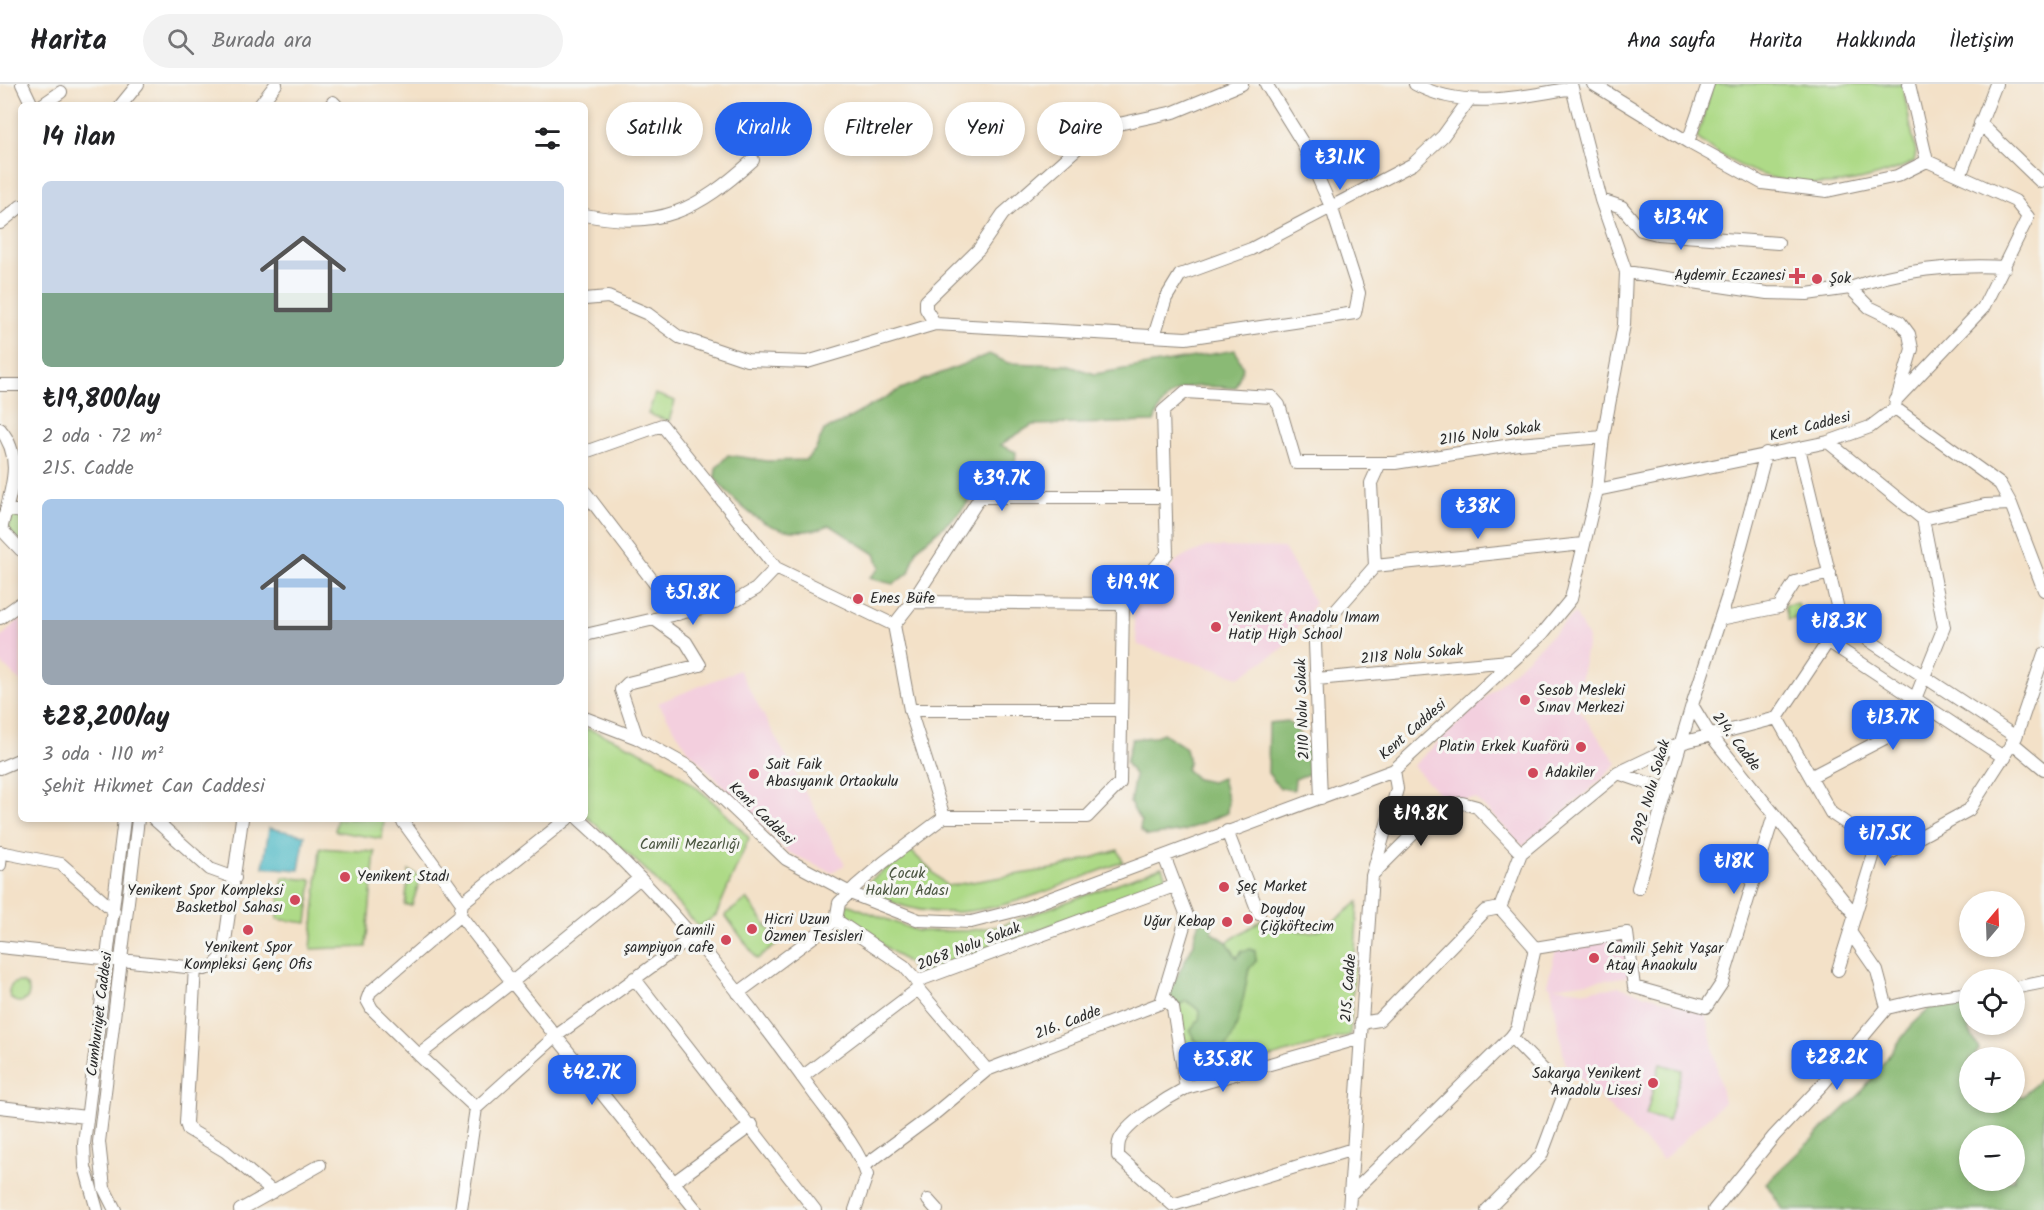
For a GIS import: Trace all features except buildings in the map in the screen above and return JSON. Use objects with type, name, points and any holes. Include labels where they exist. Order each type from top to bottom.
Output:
[{"type":"street","points":[[21,84],[30,102]]},
{"type":"street","points":[[123,102],[138,84]]},
{"type":"street","points":[[262,102],[276,84]]},
{"type":"street","points":[[935,324],[926,309],[926,301],[979,249],[1003,214],[1100,128],[1174,112],[1242,84]]},
{"type":"street","points":[[588,299],[608,297],[648,314],[679,337],[747,360],[807,362],[935,324],[1186,338],[1355,313],[1359,293],[1332,209],[1302,142],[1266,84]]},
{"type":"street","points":[[1415,84],[1424,89],[1469,100],[1529,96],[1572,86],[1601,200],[1626,272],[1624,325],[1603,437],[1598,490]]},
{"type":"street","points":[[1593,84],[1688,142],[1762,183],[1827,191],[1897,176],[1928,161]]},
{"type":"street","points":[[1688,142],[1708,84]]},
{"type":"street","points":[[1909,84],[1928,161]]},
{"type":"street","points":[[1928,161],[1960,176],[1996,84]]},
{"type":"street","points":[[46,102],[61,92]]},
{"type":"street","points":[[1154,336],[1166,298],[1180,275],[1251,249],[1332,209],[1413,164],[1443,136],[1469,100]]},
{"type":"street","points":[[1980,123],[2041,182]]},
{"type":"street","points":[[588,216],[617,221],[677,214],[721,189],[753,160]]},
{"type":"street","name":"Kent Caddesi","points":[[588,719],[637,738],[692,768],[786,859],[850,893],[919,920],[971,922],[1022,909],[1394,770],[1509,661],[1543,633],[1571,598],[1598,490],[1766,453],[1828,442],[1870,427],[1896,404],[1983,308],[2028,217],[2015,201],[1960,176]]},
{"type":"street","points":[[1601,200],[1622,207],[1641,230],[1716,240],[1778,243]]},
{"type":"street","points":[[0,223],[18,208]]},
{"type":"street","points":[[1626,272],[1767,293],[1807,294],[1850,288],[1906,274],[1967,265],[2005,267]]},
{"type":"street","points":[[1850,288],[1869,307],[1900,322],[1909,334],[1912,349],[1896,404],[2000,484],[2011,504],[2044,590]]},
{"type":"street","points":[[0,385],[18,385]]},
{"type":"street","name":"2116 Nolu Sokak","points":[[1165,497],[1163,411],[1185,392],[1272,397],[1279,405],[1296,463],[1380,464],[1518,444],[1603,437]]},
{"type":"street","points":[[588,451],[662,425],[776,568],[894,625]]},
{"type":"street","points":[[0,429],[8,438],[16,465],[1,529],[18,547]]},
{"type":"street","points":[[1812,776],[1892,735],[1915,699],[1944,627],[1923,519],[1828,442]]},
{"type":"street","points":[[1500,908],[1521,853],[1618,772],[1681,743],[1777,718],[1830,642],[1841,622],[1799,448]]},
{"type":"street","name":"214. Cadde","points":[[1766,453],[1720,619],[1692,705],[1709,734],[1855,915]]},
{"type":"street","points":[[1380,464],[1371,483],[1375,566],[1583,544]]},
{"type":"street","points":[[588,496],[678,614]]},
{"type":"street","points":[[738,993],[836,920],[839,903],[884,862],[944,817],[1087,817],[1120,783],[1124,604],[1167,554],[1165,497],[980,497],[912,602],[894,625],[910,710],[944,817]]},
{"type":"street","points":[[1923,519],[1985,505],[2011,504]]},
{"type":"street","points":[[6,508],[18,511]]},
{"type":"street","name":"2110 Nolu Sokak","points":[[1321,798],[1315,643],[1319,630],[1375,566]]},
{"type":"street","points":[[588,634],[737,600],[756,589],[776,568]]},
{"type":"street","points":[[1720,619],[1779,607],[1796,582],[1830,573]]},
{"type":"street","points":[[912,602],[1124,604]]},
{"type":"street","points":[[0,618],[18,605]]},
{"type":"street","points":[[637,738],[635,724],[621,690],[627,683],[700,665],[686,642],[654,619]]},
{"type":"street","points":[[1841,622],[1926,676],[2015,740],[2044,769]]},
{"type":"street","points":[[1830,642],[2005,758]]},
{"type":"street","points":[[1777,718],[1831,813],[1890,853],[1969,810],[2015,740],[2044,654]]},
{"type":"street","name":"2118 Nolu Sokak","points":[[1317,678],[1509,661]]},
{"type":"street","name":"2092 Nolu Sokak","points":[[1638,888],[1692,705]]},
{"type":"street","points":[[910,710],[1120,711]]},
{"type":"street","points":[[0,768],[18,760]]},
{"type":"street","name":"215. Cadde","points":[[1349,1210],[1372,876],[1396,789],[1394,770]]},
{"type":"street","points":[[1618,772],[1668,790]]},
{"type":"street","points":[[1372,876],[1441,806],[1462,802],[1477,807],[1521,853]]},
{"type":"street","points":[[1535,948],[1627,933],[1634,987],[1706,1007],[1722,983],[1774,815]]},
{"type":"street","name":"Cumhuriyet Caddesi","points":[[97,1210],[85,1167],[86,1117],[124,822]]},
{"type":"street","name":"Cumhuriyet Caddesi","points":[[115,1210],[104,1188],[99,1142],[123,959],[138,822]]},
{"type":"street","points":[[157,822],[210,869],[235,879]]},
{"type":"street","points":[[0,947],[205,969],[215,965],[223,956],[242,822]]},
{"type":"street","points":[[403,822],[512,982],[692,1209]]},
{"type":"street","points":[[476,1108],[372,1010],[367,1000],[370,992],[461,909],[563,822]]},
{"type":"street","points":[[582,822],[640,878],[692,936],[802,1077],[864,1166],[867,1175],[855,1210]]},
{"type":"street","points":[[1227,831],[1259,914]]},
{"type":"street","points":[[1838,970],[1877,844]]},
{"type":"street","points":[[0,856],[61,864],[114,911]]},
{"type":"street","points":[[1164,856],[1188,916],[1164,996],[1173,1008],[1186,1088]]},
{"type":"street","points":[[419,1055],[640,878]]},
{"type":"street","name":"2068 Nolu Sokak","points":[[802,1077],[917,985],[1174,885]]},
{"type":"street","points":[[1500,908],[1535,948]]},
{"type":"street","points":[[1361,1023],[1378,1020],[1485,911],[1500,908]]},
{"type":"street","points":[[836,920],[904,966],[987,1070]]},
{"type":"street","points":[[1850,932],[1877,971],[1887,1008]]},
{"type":"street","points":[[461,1210],[476,1108],[556,1036],[692,936]]},
{"type":"street","points":[[1350,1195],[1517,1029],[1535,948]]},
{"type":"street","points":[[195,967],[186,1124],[188,1129],[225,1151],[273,1192]]},
{"type":"street","points":[[634,978],[752,1125],[816,1210]]},
{"type":"street","points":[[2025,986],[2044,982]]},
{"type":"street","points":[[1720,1208],[1774,1136],[1823,1084],[1887,1008],[1925,999],[1959,994]]},
{"type":"street","name":"216. Cadde","points":[[864,1166],[933,1115],[987,1070],[1161,1003],[1164,996]]},
{"type":"street","points":[[1487,1210],[1542,1156],[1563,1097],[1557,1084],[1511,1037]]},
{"type":"street","points":[[1173,1208],[1118,1156],[1119,1140],[1131,1126],[1171,1096],[1186,1088],[1361,1038]]},
{"type":"street","points":[[0,1107],[86,1117]]},
{"type":"street","points":[[673,1183],[752,1125]]},
{"type":"street","points":[[1160,1210],[1173,1208],[1353,1149]]},
{"type":"street","points":[[240,1210],[320,1166]]},
{"type":"street","points":[[928,1200],[937,1210]]},
{"type":"shaded area","name":"Yenikent Anadolu Imam Hatip High School","points":[[1206,547],[1284,548],[1315,603],[1282,649],[1239,677],[1138,645],[1132,608],[1180,558]]},
{"type":"shaded area","points":[[1575,613],[1588,639],[1579,694],[1572,700],[1617,763],[1603,778],[1523,846],[1476,799],[1444,799],[1413,766]]},
{"type":"shaded area","points":[[18,621],[18,679],[0,662],[0,638]]},
{"type":"shaded area","name":"Sait Faik Abasıyanık Ortaokulu","points":[[739,670],[845,865],[831,872],[786,851],[688,750],[658,703]]},
{"type":"shaded area","name":"Sakarya Yenikent Anadolu Lisesi","points":[[1629,930],[1637,975],[1554,987],[1587,991],[1619,987],[1706,1013],[1724,1102],[1663,1160],[1565,1063],[1551,987],[1547,984],[1558,941]]},
{"type":"green space","points":[[1713,84],[1902,84],[1916,152],[1914,162],[1857,181],[1829,184],[1775,179],[1748,169],[1722,156],[1697,138]]},
{"type":"green space","points":[[1235,350],[1243,368],[1235,388],[1208,386],[1186,388],[1176,392],[1167,398],[1154,422],[1032,425],[1000,445],[1016,452],[1014,477],[1004,483],[993,479],[979,489],[960,512],[917,549],[909,573],[893,584],[869,578],[880,568],[875,554],[830,525],[812,530],[779,529],[765,523],[739,504],[715,478],[716,468],[728,455],[767,461],[806,460],[816,449],[824,430],[901,389],[989,354],[1008,363],[1066,365],[1095,374]]},
{"type":"green space","points":[[655,394],[675,401],[669,421],[648,414]]},
{"type":"green space","points":[[11,514],[18,516],[18,539],[8,530]]},
{"type":"green space","points":[[1798,603],[1801,617],[1788,620],[1785,605]]},
{"type":"green space","points":[[1288,721],[1303,739],[1312,759],[1311,773],[1295,779],[1294,790],[1280,788],[1268,773],[1269,723]]},
{"type":"green space","name":"Camili Mezarlığı","points":[[588,729],[634,748],[675,771],[712,801],[749,838],[716,915],[699,927],[646,870],[588,818]]},
{"type":"green space","points":[[1163,733],[1186,748],[1189,763],[1186,769],[1197,779],[1211,782],[1222,778],[1228,801],[1227,813],[1184,831],[1147,836],[1140,830],[1141,822],[1130,803],[1135,776],[1126,762],[1132,739],[1153,737]]},
{"type":"green space","points":[[336,822],[384,822],[382,839],[335,831]]},
{"type":"green space","name":"Yenikent Stadı","points":[[320,848],[375,852],[366,947],[311,949]]},
{"type":"green space","name":"Çocuk Hakları Adası","points":[[910,850],[947,886],[1058,868],[1118,850],[1123,862],[1039,894],[980,910],[951,912],[921,910],[877,897],[864,888],[866,884]]},
{"type":"green space","points":[[1162,867],[1167,881],[920,975],[912,970],[908,963],[846,918],[844,913],[847,904],[917,931],[966,931],[1001,926]]},
{"type":"green space","points":[[409,871],[421,877],[412,905],[405,905]]},
{"type":"green space","name":"Yenikent Spor Kompleksi Basketbol Sahası","points":[[283,877],[312,880],[307,923],[277,919]]},
{"type":"green space","name":"Hicri Uzun Özmen Tesisleri","points":[[747,899],[779,943],[757,959],[725,915]]},
{"type":"green space","points":[[1358,902],[1350,1035],[1192,1079],[1177,1006],[1187,1001],[1200,1011],[1202,1036],[1214,1058],[1244,990],[1249,969],[1237,959],[1227,942],[1266,917],[1296,930],[1315,931]]},
{"type":"green space","points":[[1205,917],[1210,918],[1213,933],[1227,942],[1237,958],[1242,951],[1251,949],[1255,951],[1256,961],[1249,969],[1239,1019],[1229,1043],[1214,1058],[1194,1039],[1190,1031],[1199,1020],[1200,1011],[1187,1001],[1177,1006],[1168,994],[1194,943],[1196,929]]},
{"type":"green space","points":[[19,982],[26,985],[29,992],[26,999],[19,1002],[12,999],[9,992],[12,985]]},
{"type":"green space","points":[[1939,1000],[1959,1002],[1959,1035],[1972,1035],[1978,1047],[1959,1047],[1959,1113],[2025,1113],[2025,1094],[2044,1075],[2044,1210],[1783,1210],[1766,1183],[1861,1093],[1910,1027]]},
{"type":"green space","points":[[1660,1064],[1682,1070],[1668,1121],[1646,1115]]},
{"type":"water","points":[[269,828],[305,835],[299,870],[263,867]]},
{"type":"place","name":"Aydemir Eczanesi","points":[[1797,276]]},
{"type":"place","name":"Şok","points":[[1817,279]]},
{"type":"place","name":"Enes Büfe","points":[[858,599]]},
{"type":"place","name":"Yenikent Anadolu Imam Hatip High School","points":[[1216,627]]},
{"type":"place","name":"Sesob Mesleki Sınav Merkezi","points":[[1525,700]]},
{"type":"place","name":"Platin Erkek Kuaförü","points":[[1581,747]]},
{"type":"place","name":"Adakiler","points":[[1533,773]]},
{"type":"place","name":"Sait Faik Abasıyanık Ortaokulu","points":[[754,774]]},
{"type":"place","name":"Yenikent Stadı","points":[[345,877]]},
{"type":"place","name":"Şeç Market","points":[[1224,887]]},
{"type":"place","name":"Yenikent Spor Kompleksi Basketbol Sahası","points":[[295,900]]},
{"type":"place","name":"Doydoy Çiğköftecim","points":[[1248,919]]},
{"type":"place","name":"Uğur Kebap","points":[[1227,922]]},
{"type":"place","name":"Hicri Uzun Özmen Tesisleri","points":[[752,929]]},
{"type":"place","name":"Yenikent Spor Kompleksi Genç Ofis","points":[[248,930]]},
{"type":"place","name":"Camili şampiyon cafe","points":[[726,940]]},
{"type":"place","name":"Camili Şehit Yaşar Atay Anaokulu","points":[[1594,958]]},
{"type":"place","name":"Sakarya Yenikent Anadolu Lisesi","points":[[1653,1083]]}]
